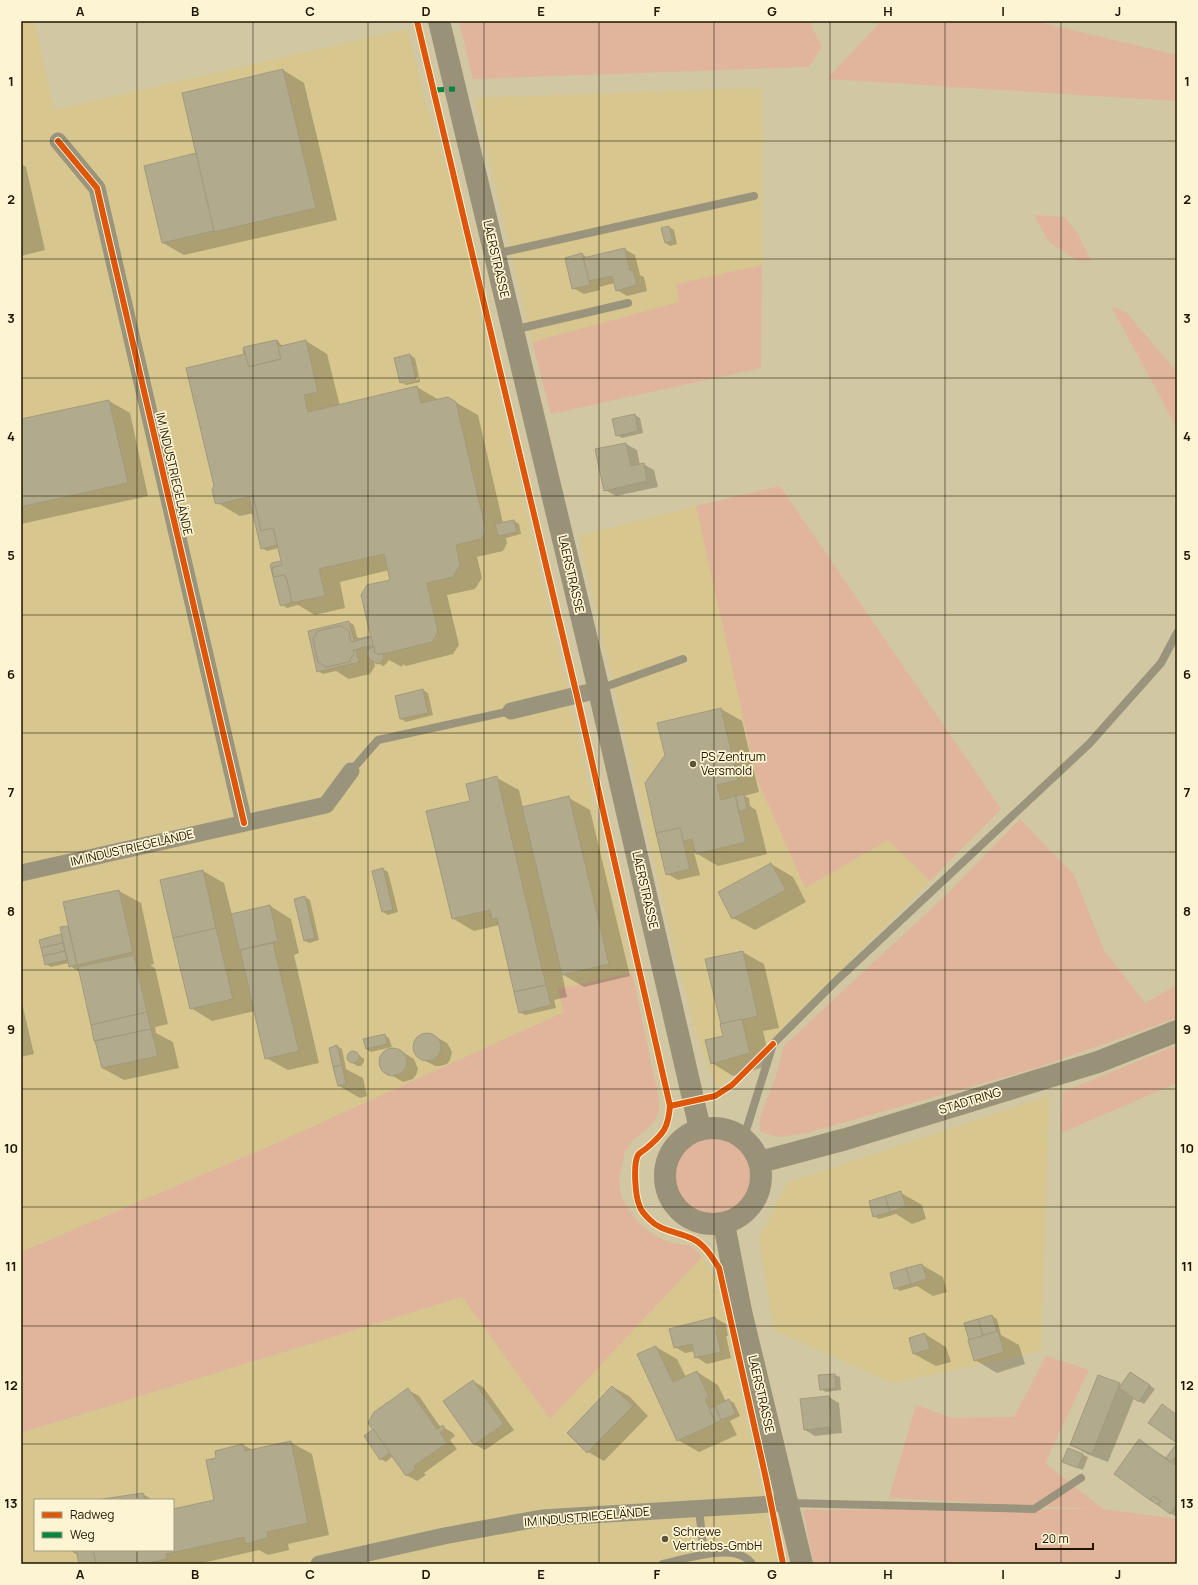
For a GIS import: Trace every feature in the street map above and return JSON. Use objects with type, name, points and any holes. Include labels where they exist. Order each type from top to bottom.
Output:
[{"type":"main road","name":"LAERSTRASSE","points":[[439,21],[598,690],[700,1129]]},
{"type":"main road","name":"STADTRING","points":[[760,1162],[846,1139],[1091,1064],[1177,1031]]},
{"type":"main road","points":[[700,1129],[724,1129],[744,1137],[755,1150],[760,1162],[761,1186],[755,1202],[741,1216],[724,1224],[710,1225],[696,1222],[684,1215],[674,1205],[667,1193],[664,1180],[666,1163],[673,1148],[685,1136],[700,1129]]},
{"type":"main road","name":"LAERSTRASSE","points":[[724,1224],[741,1312],[802,1564]]},
{"type":"street","name":"IM INDUSTRIEGELÄNDE","points":[[58,141],[97,188],[244,824]]},
{"type":"street","points":[[511,711],[598,690]]},
{"type":"street","name":"IM INDUSTRIEGELÄNDE","points":[[21,873],[326,805],[351,771]]},
{"type":"street","name":"IM INDUSTRIEGELÄNDE","points":[[320,1564],[444,1536],[542,1518],[787,1503]]},
{"type":"lane","points":[[494,254],[754,196]]},
{"type":"lane","points":[[513,330],[628,303]]},
{"type":"lane","points":[[744,1137],[773,1044],[837,980],[1089,744],[1161,663],[1177,633]]},
{"type":"lane","points":[[598,690],[683,659]]},
{"type":"lane","points":[[351,771],[378,740],[511,711]]},
{"type":"lane","points":[[787,1503],[1034,1509],[1081,1478]]},
{"type":"lane","points":[[699,1509],[704,1554]]},
{"type":"lane","points":[[663,1564],[704,1554],[727,1552],[738,1554],[749,1560],[752,1564]]},
{"type":"shaded area","points":[[21,21],[34,21],[54,110],[407,29],[426,103],[453,191],[632,973],[559,989],[564,1012],[272,1145],[21,1252]]},
{"type":"shaded area","points":[[459,21],[809,21],[822,47],[809,67],[473,79]]},
{"type":"shaded area","points":[[881,21],[1034,21],[1177,55],[1177,101],[827,79]]},
{"type":"shaded area","points":[[762,88],[762,265],[676,284],[680,302],[532,342],[475,98]]},
{"type":"shaded area","points":[[1034,215],[1064,217],[1077,232],[1091,261],[1076,260],[1049,242]]},
{"type":"shaded area","points":[[762,265],[761,368],[551,414],[532,342],[679,302],[676,284]]},
{"type":"shaded area","points":[[1111,306],[1126,312],[1177,372],[1177,428]]},
{"type":"shaded area","points":[[780,486],[1001,809],[930,881],[888,840],[805,888],[757,779],[696,506]]},
{"type":"shaded area","points":[[696,506],[757,779],[805,888],[888,840],[930,881],[775,1036],[717,1088],[696,1033],[676,956],[579,536]]},
{"type":"shaded area","points":[[1020,819],[1074,875],[1104,950],[1145,1003],[1177,985],[1177,1018],[1033,1069],[807,1133],[778,1137],[760,1132],[760,1117],[774,1082],[784,1046],[945,896]]},
{"type":"shaded area","points":[[632,973],[659,1099],[659,1112],[654,1122],[633,1140],[625,1151],[619,1181],[621,1196],[639,1223],[656,1236],[668,1242],[691,1246],[702,1257],[550,1419],[462,1297],[21,1433],[21,1252],[272,1145],[564,1012],[558,989]]},
{"type":"shaded area","points":[[1177,1045],[1177,1083],[1061,1133],[1063,1092]]},
{"type":"shaded area","points":[[1049,1096],[1041,1351],[892,1383],[774,1330],[759,1239],[787,1183]]},
{"type":"shaded area","points":[[712,1137],[727,1140],[740,1149],[749,1162],[752,1177],[749,1192],[740,1205],[727,1214],[712,1217],[697,1214],[684,1205],[675,1192],[672,1177],[675,1162],[684,1149],[697,1140]]},
{"type":"shaded area","points":[[702,1257],[716,1279],[777,1564],[21,1564],[21,1433],[462,1297],[550,1419]]},
{"type":"shaded area","points":[[1046,1356],[1089,1370],[1045,1463],[1103,1509],[1177,1519],[1177,1564],[814,1564],[803,1510],[1092,1509],[889,1498],[916,1405],[952,1418],[1014,1417]]},
{"type":"building","points":[[283,69],[316,208],[214,232],[182,93]]},
{"type":"building","points":[[196,153],[214,231],[162,243],[144,166]]},
{"type":"building","points":[[669,226],[673,241],[665,243],[661,228]]},
{"type":"building","points":[[625,248],[630,271],[633,270],[637,285],[616,291],[612,276],[589,281],[583,258]]},
{"type":"building","points":[[582,253],[590,285],[572,289],[565,258]]},
{"type":"building","points":[[276,340],[280,346],[277,342],[281,359],[249,367],[244,350],[244,354],[243,349],[244,347]]},
{"type":"building","points":[[306,340],[318,392],[304,395],[308,412],[417,386],[421,403],[448,397],[456,402],[486,531],[481,539],[456,545],[460,565],[453,577],[427,583],[438,632],[432,642],[382,653],[380,655],[374,652],[375,648],[373,647],[361,595],[367,585],[390,580],[384,554],[319,569],[325,594],[324,596],[291,603],[286,577],[284,575],[275,577],[273,575],[273,567],[282,565],[273,528],[261,531],[253,496],[218,504],[215,503],[212,489],[214,486],[186,368],[245,354],[244,350],[249,367],[281,359],[277,342],[279,346],[281,346]]},
{"type":"building","points":[[410,354],[416,379],[400,383],[394,358]]},
{"type":"building","points":[[109,400],[128,483],[21,507],[21,419]]},
{"type":"building","points":[[635,414],[638,431],[616,436],[612,419]]},
{"type":"building","points":[[626,443],[631,466],[644,463],[647,481],[604,491],[595,449]]},
{"type":"building","points":[[253,496],[261,531],[273,528],[277,545],[261,549],[249,497]]},
{"type":"building","points":[[514,520],[517,532],[498,536],[495,524]]},
{"type":"building","points":[[281,561],[282,565],[273,567],[273,575],[275,577],[284,575],[286,577],[292,602],[282,606],[280,605],[270,565]]},
{"type":"building","points":[[349,621],[354,640],[371,637],[351,642],[349,631],[340,626],[318,631],[313,639],[318,662],[326,667],[349,662],[354,653],[353,650],[373,645],[373,647],[356,650],[359,662],[317,672],[308,631]]},
{"type":"building","points":[[340,626],[349,631],[351,642],[371,637],[373,645],[353,650],[354,653],[349,662],[326,667],[318,662],[313,639],[318,631]]},
{"type":"building","points":[[373,647],[375,648],[374,652],[380,655],[382,653],[384,658],[377,664],[367,657],[366,653]]},
{"type":"building","points":[[423,689],[428,713],[400,719],[395,696]]},
{"type":"building","points":[[721,708],[738,780],[717,785],[721,800],[735,796],[746,842],[696,854],[692,839],[683,841],[680,828],[656,833],[645,783],[665,755],[657,723]]},
{"type":"building","points":[[497,776],[546,985],[514,992],[497,918],[492,919],[490,910],[452,919],[426,811],[470,801],[466,784]]},
{"type":"building","points":[[744,794],[747,809],[739,812],[736,796]]},
{"type":"building","points":[[569,796],[609,964],[562,975],[522,807]]},
{"type":"building","points":[[680,828],[690,869],[666,875],[656,833]]},
{"type":"building","points":[[771,863],[786,890],[732,919],[718,892]]},
{"type":"building","points":[[383,868],[393,910],[382,912],[372,871]]},
{"type":"building","points":[[203,870],[216,928],[173,938],[160,880]]},
{"type":"building","points":[[119,890],[133,952],[77,965],[63,902]]},
{"type":"building","points":[[305,896],[315,938],[304,941],[294,899]]},
{"type":"building","points":[[270,905],[278,941],[239,950],[231,914]]},
{"type":"building","points":[[68,926],[77,965],[69,967],[60,927]]},
{"type":"building","points":[[216,928],[233,999],[190,1009],[173,938]]},
{"type":"building","points":[[61,934],[63,943],[41,948],[39,940]]},
{"type":"building","points":[[63,943],[65,951],[43,956],[41,948]]},
{"type":"building","points":[[273,943],[299,1051],[265,1059],[240,950]]},
{"type":"building","points":[[65,951],[67,960],[45,965],[43,956]]},
{"type":"building","points":[[743,951],[758,1016],[721,1024],[705,959]]},
{"type":"building","points":[[134,955],[147,1012],[91,1025],[78,967]]},
{"type":"building","points":[[546,985],[551,1005],[519,1013],[514,992]]},
{"type":"building","points":[[147,1012],[151,1029],[94,1041],[91,1025]]},
{"type":"building","points":[[742,1019],[750,1053],[711,1064],[705,1040],[723,1036],[720,1024]]},
{"type":"building","points":[[151,1029],[158,1056],[102,1068],[95,1041]]},
{"type":"building","points":[[427,1033],[437,1037],[441,1047],[437,1057],[427,1061],[417,1057],[413,1047],[417,1037]]},
{"type":"building","points":[[385,1034],[387,1044],[366,1049],[363,1039]]},
{"type":"building","points":[[337,1045],[342,1065],[333,1067],[329,1048]]},
{"type":"building","points":[[393,1048],[403,1052],[407,1062],[403,1072],[393,1076],[383,1072],[379,1062],[383,1052]]},
{"type":"building","points":[[355,1051],[358,1052],[358,1062],[351,1063],[348,1062],[347,1055],[348,1052]]},
{"type":"building","points":[[342,1065],[346,1084],[338,1086],[333,1067]]},
{"type":"building","points":[[901,1191],[906,1207],[890,1212],[885,1196]]},
{"type":"building","points":[[885,1196],[890,1212],[873,1217],[869,1201]]},
{"type":"building","points":[[922,1264],[927,1279],[911,1284],[906,1268]]},
{"type":"building","points":[[906,1268],[911,1284],[894,1289],[890,1273]]},
{"type":"building","points":[[992,1315],[997,1332],[983,1336],[978,1319]]},
{"type":"building","points":[[715,1317],[718,1330],[716,1331],[721,1352],[695,1358],[692,1344],[674,1348],[669,1329]]},
{"type":"building","points":[[978,1319],[983,1336],[969,1340],[964,1323]]},
{"type":"building","points":[[998,1331],[1004,1352],[974,1361],[968,1340]]},
{"type":"building","points":[[925,1333],[930,1349],[913,1354],[909,1338]]},
{"type":"building","points":[[656,1346],[673,1382],[697,1371],[709,1397],[705,1399],[716,1423],[677,1441],[637,1354]]},
{"type":"building","points":[[1130,1372],[1150,1385],[1139,1402],[1119,1388]]},
{"type":"building","points":[[835,1374],[836,1388],[820,1390],[818,1375]]},
{"type":"building","points":[[1098,1375],[1120,1383],[1092,1454],[1070,1445]]},
{"type":"building","points":[[473,1380],[504,1424],[474,1445],[443,1401]]},
{"type":"building","points":[[612,1386],[633,1406],[587,1453],[567,1433]]},
{"type":"building","points":[[408,1388],[437,1429],[443,1425],[445,1429],[440,1433],[447,1443],[414,1466],[416,1469],[406,1476],[368,1423],[374,1412]]},
{"type":"building","points":[[829,1396],[832,1427],[804,1430],[800,1399]]},
{"type":"building","points":[[729,1399],[736,1414],[721,1420],[715,1406]]},
{"type":"building","points":[[1162,1404],[1177,1415],[1177,1443],[1148,1423]]},
{"type":"building","points":[[715,1406],[721,1420],[716,1423],[709,1409]]},
{"type":"building","points":[[373,1429],[390,1453],[380,1460],[364,1436]]},
{"type":"building","points":[[1139,1439],[1174,1465],[1175,1463],[1177,1464],[1177,1504],[1170,1514],[1158,1505],[1161,1501],[1153,1496],[1150,1500],[1114,1474]]},
{"type":"building","points":[[291,1441],[308,1523],[267,1532],[268,1538],[246,1544],[244,1537],[166,1554],[167,1559],[143,1564],[96,1564],[93,1551],[174,1551],[174,1509],[214,1500],[206,1460],[216,1458],[215,1451],[243,1444],[245,1451]]},
{"type":"building","points":[[1177,1443],[1177,1454],[1172,1461],[1175,1463],[1174,1465],[1166,1458]]},
{"type":"building","points":[[1068,1448],[1083,1454],[1078,1468],[1062,1462]]},
{"type":"building","points":[[143,1493],[145,1499],[103,1499]]},
{"type":"building","points":[[1153,1496],[1161,1501],[1158,1505],[1150,1500]]},
{"type":"building","points":[[76,1551],[93,1551],[96,1564],[79,1564]]},
{"type":"marked path","points":[[434,90],[455,89]]},
{"type":"cycle path","points":[[417,21],[577,696],[670,1106],[668,1120],[664,1130],[638,1155],[636,1159],[635,1181],[638,1202],[642,1212],[654,1223],[664,1229],[687,1236],[701,1245],[719,1268],[766,1479],[783,1564]]},
{"type":"cycle path","points":[[58,141],[97,188],[244,823]]},
{"type":"cycle path","points":[[670,1106],[715,1096],[732,1085],[773,1044]]},
{"type":"place","name":"PS Zentrum Versmold","points":[[693,764]]},
{"type":"place","name":"Schrewe Vertriebs-GmbH","points":[[665,1539]]}]
